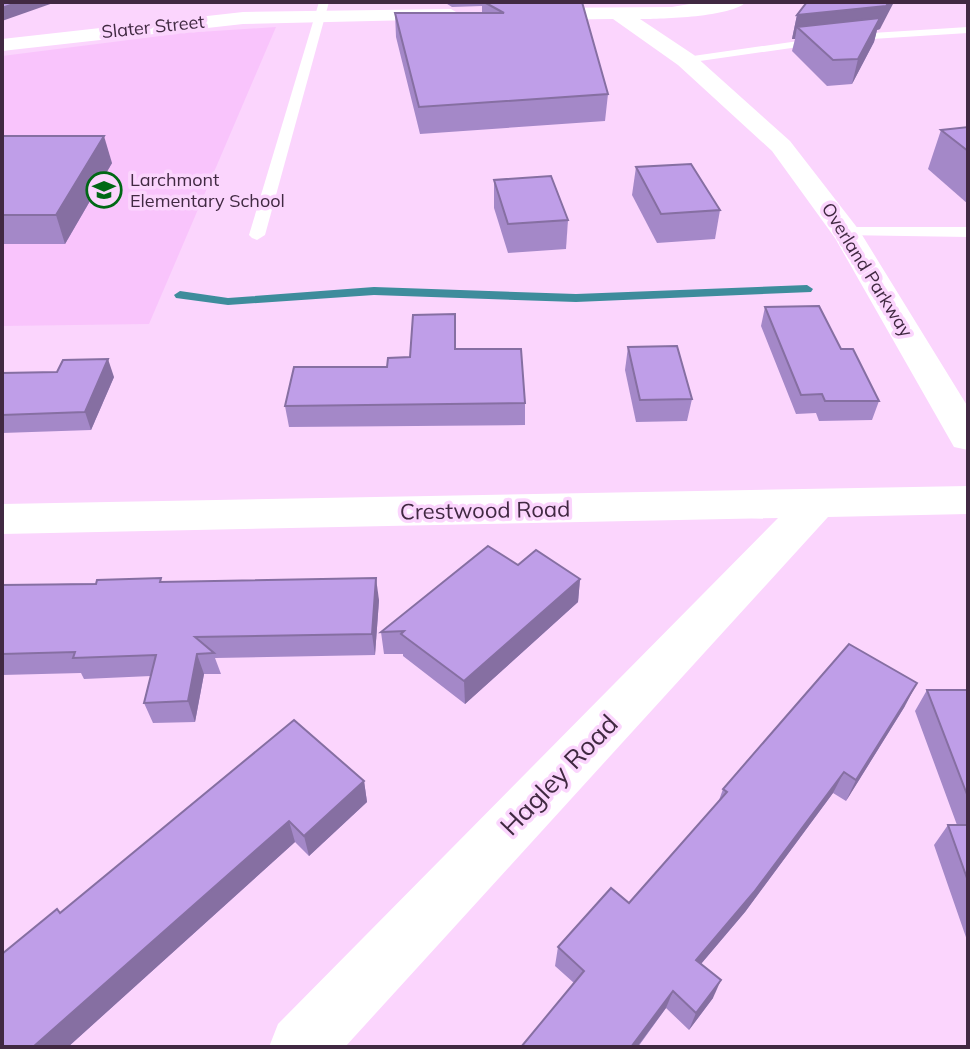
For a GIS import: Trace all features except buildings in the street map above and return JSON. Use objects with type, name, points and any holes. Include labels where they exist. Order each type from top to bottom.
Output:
[{"type":"street","points":[[503,14],[607,8],[672,13],[736,2]]},
{"type":"street","name":"Overland Parkway","points":[[607,8],[686,60],[781,146],[847,232],[968,438]]},
{"type":"street","name":"Slater Street","points":[[2,45],[322,9],[473,15]]},
{"type":"street","points":[[105,32],[119,12]]},
{"type":"street","name":"Crestwood Road","points":[[2,519],[968,500]]},
{"type":"street","name":"Hagley Road","points":[[301,1047],[817,503]]},
{"type":"lane","points":[[257,235],[322,9]]},
{"type":"lane","points":[[686,60],[840,38],[968,30]]},
{"type":"lane","points":[[847,232],[968,232]]},
{"type":"shaded area","name":"Larchmont Elementary School","points":[[276,27],[149,324],[2,326],[2,56],[184,33]]},
{"type":"waterway","points":[[180,295],[228,302],[374,291],[576,298],[807,289]]},
{"type":"place","name":"Larchmont Elementary School","points":[[104,190]]}]
